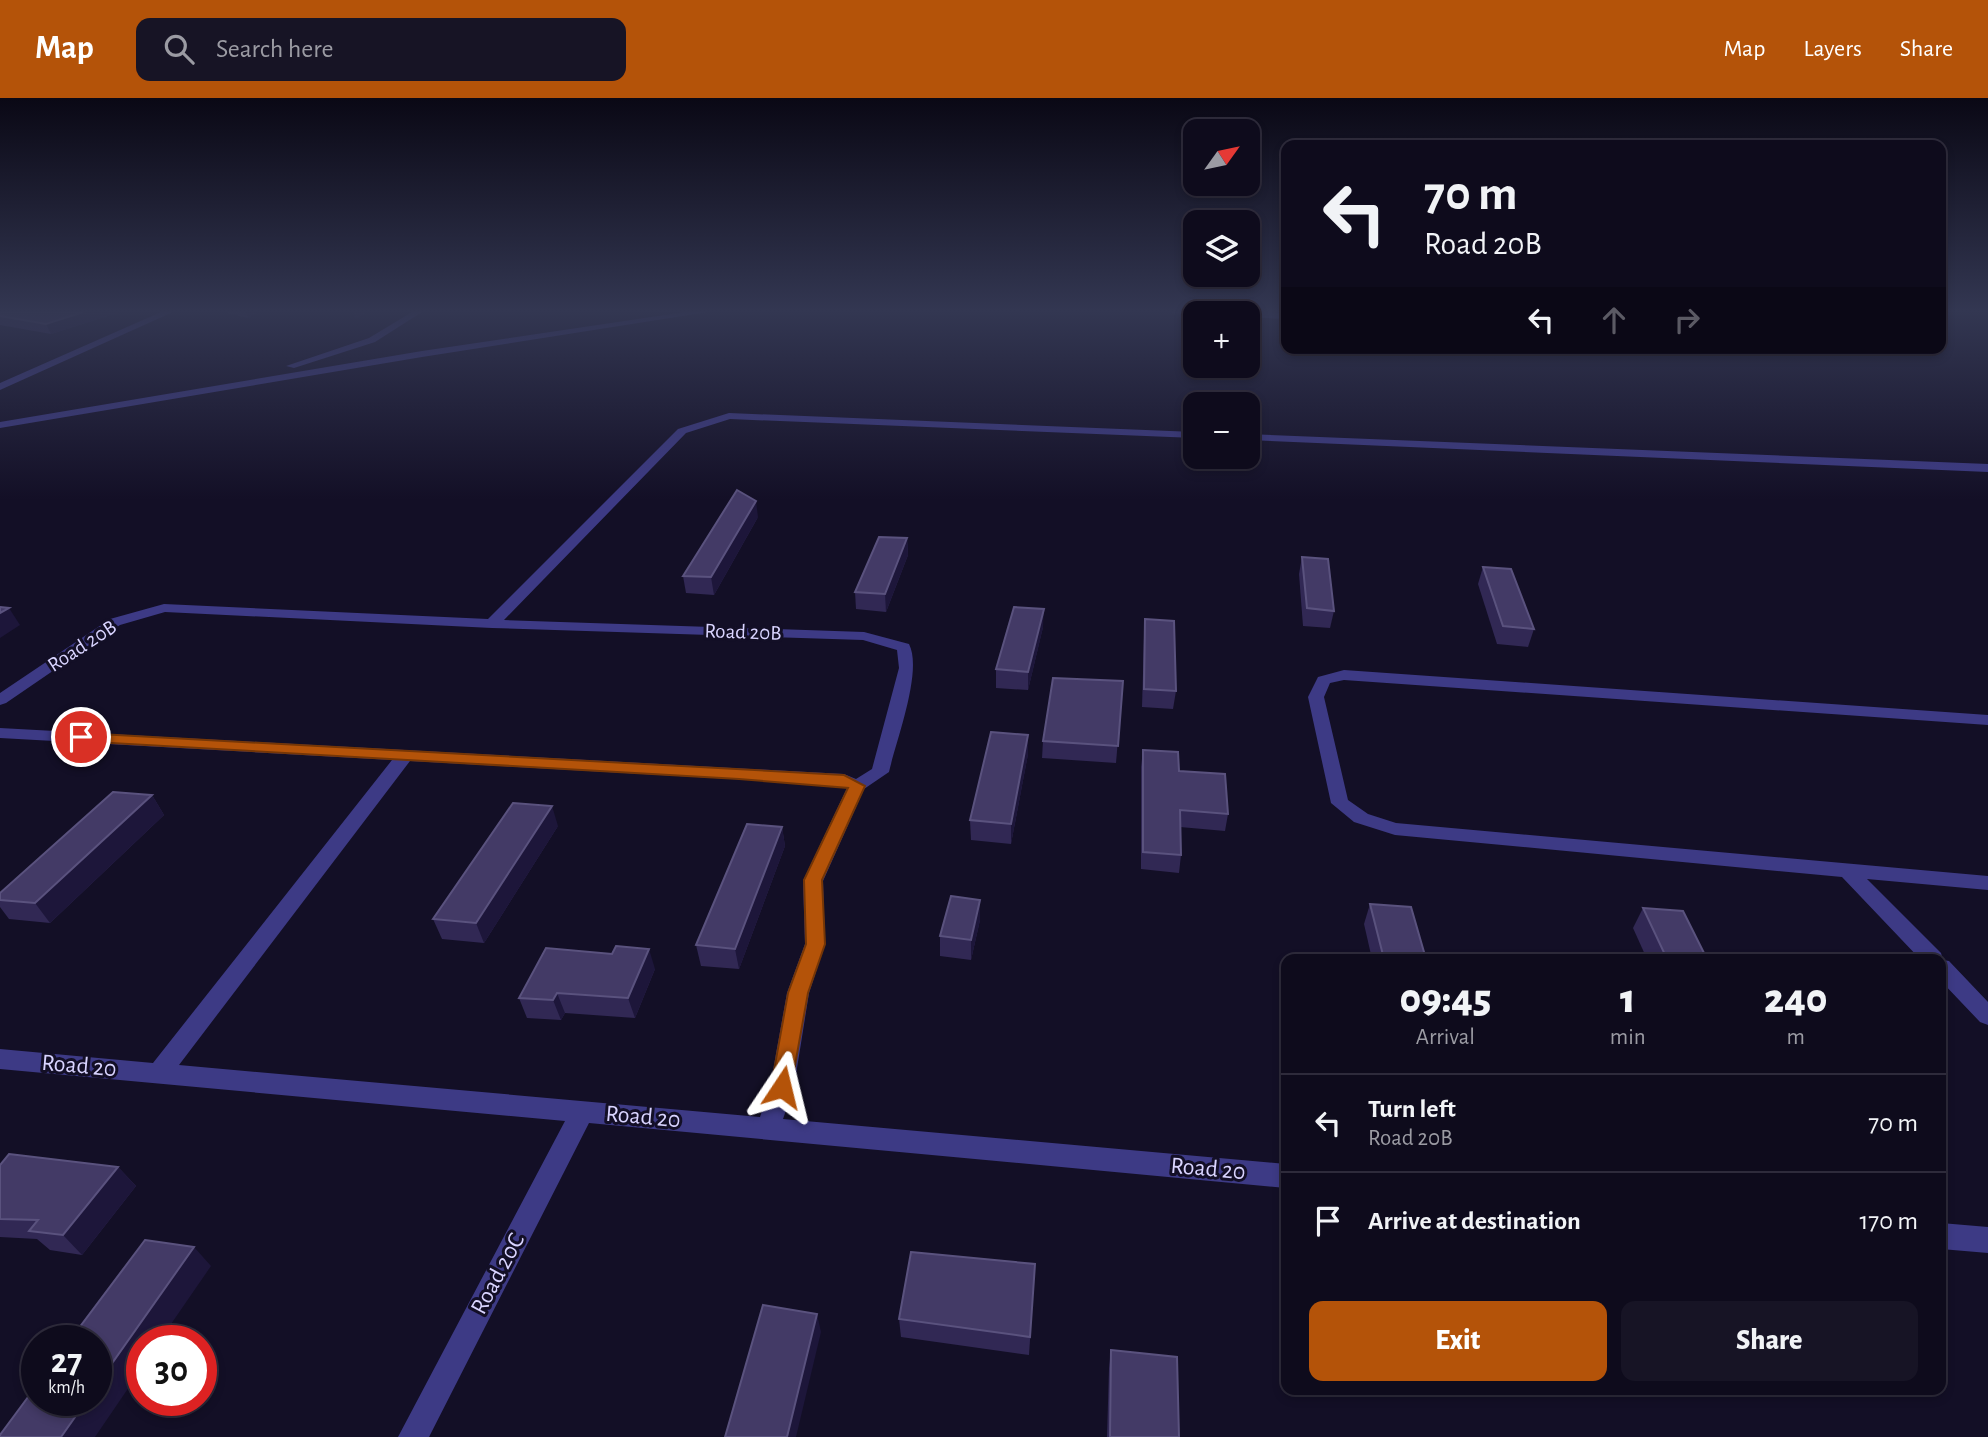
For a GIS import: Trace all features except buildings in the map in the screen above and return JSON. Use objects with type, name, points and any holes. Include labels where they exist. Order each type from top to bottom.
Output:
[{"type":"street","points":[[0,387],[34,374]]},
{"type":"street","points":[[253,382],[263,374]]},
{"type":"street","points":[[0,425],[298,374]]},
{"type":"street","points":[[492,624],[682,431],[729,416],[1183,435]]},
{"type":"street","points":[[1260,438],[1988,468]]},
{"type":"street","name":"Road 20B","points":[[0,700],[115,622],[164,608],[492,624],[864,636],[904,647],[907,668],[880,772],[857,786]]},
{"type":"street","points":[[1988,720],[1344,676],[1324,680],[1316,697],[1340,803],[1361,818],[1395,828],[1850,873],[1988,883]]},
{"type":"street","points":[[0,733],[844,780],[857,786],[813,880],[815,944],[798,993],[782,1087],[768,1128]]},
{"type":"street","points":[[160,1072],[406,754]]},
{"type":"street","points":[[1850,873],[1928,954]]},
{"type":"street","points":[[1946,972],[1988,1016]]},
{"type":"street","name":"Road 20","points":[[0,1059],[1281,1176]]},
{"type":"street","name":"Road 20C","points":[[413,1437],[583,1111]]},
{"type":"street","points":[[1946,1236],[1988,1240]]},
{"type":"route","points":[[81,737],[844,780],[857,786],[813,880],[815,944],[798,993],[782,1087]]}]
